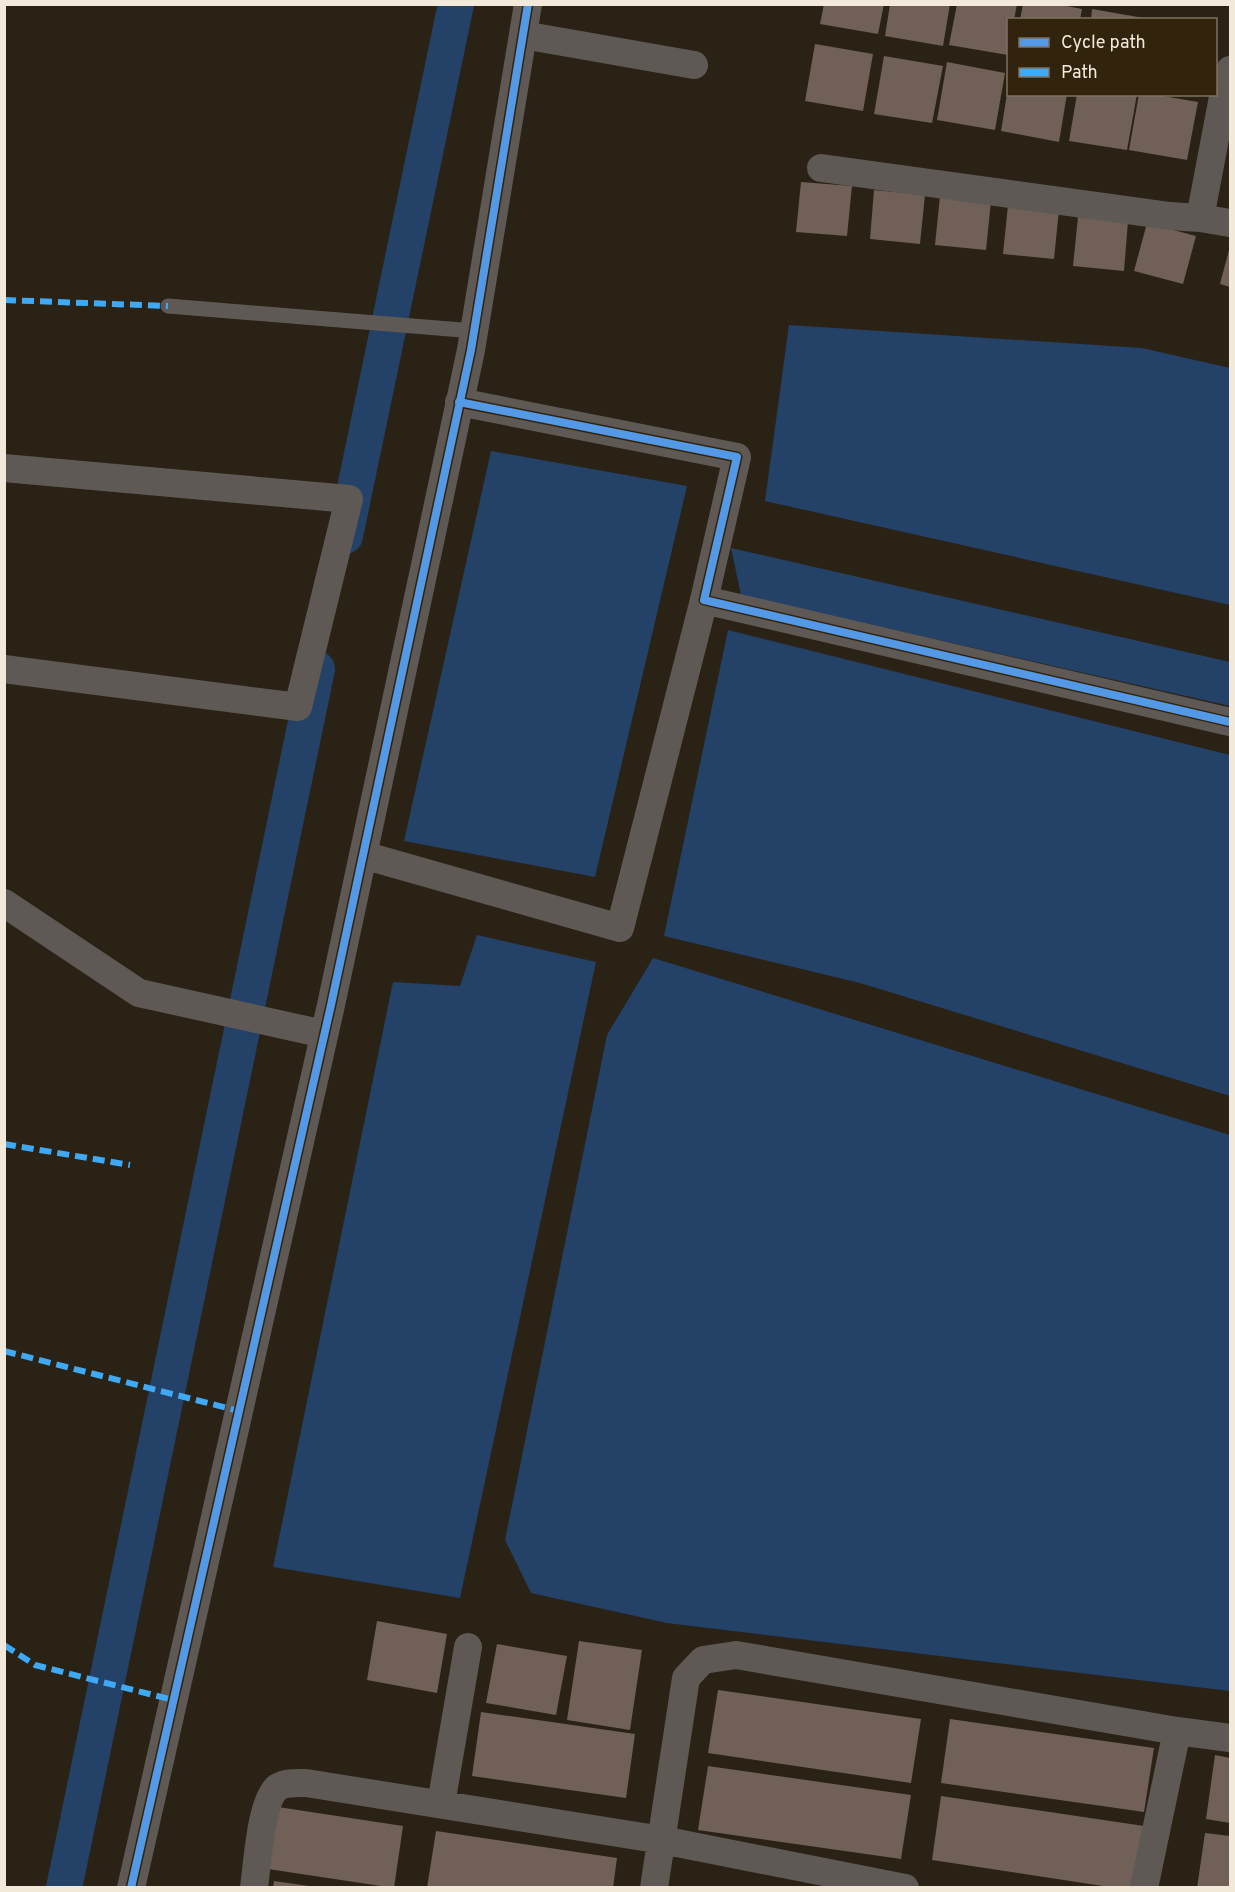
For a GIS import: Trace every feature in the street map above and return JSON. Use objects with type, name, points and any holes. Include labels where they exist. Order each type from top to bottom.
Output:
[{"type":"street","points":[[131,1887],[314,1032],[363,855],[459,402],[469,331],[528,4]]},
{"type":"street","points":[[523,35],[694,65]]},
{"type":"street","points":[[1200,218],[1230,70]]},
{"type":"street","points":[[821,168],[1230,223]]},
{"type":"street","points":[[363,855],[620,928],[704,600],[736,457],[459,402]]},
{"type":"street","points":[[4,468],[348,499],[298,707],[4,669]]},
{"type":"street","points":[[704,600],[1230,723]]},
{"type":"street","points":[[4,903],[139,993],[314,1032]]},
{"type":"street","points":[[441,1804],[468,1647]]},
{"type":"street","points":[[654,1887],[686,1678],[703,1660],[736,1655],[1230,1738]]},
{"type":"street","points":[[1144,1887],[1178,1731]]},
{"type":"street","points":[[254,1887],[265,1808],[277,1788],[290,1783],[306,1783],[662,1840],[905,1887]]},
{"type":"lane","points":[[168,306],[469,331]]},
{"type":"water","points":[[789,325],[1142,348],[1230,368],[1230,605],[765,501]]},
{"type":"water","points":[[491,451],[687,486],[595,877],[404,841]]},
{"type":"water","points":[[731,548],[1230,662],[1230,706],[741,595]]},
{"type":"water","points":[[728,630],[1230,755],[1230,1096],[860,983],[664,936]]},
{"type":"water","points":[[477,935],[596,962],[460,1598],[273,1567],[393,982],[460,986]]},
{"type":"water","points":[[653,958],[1230,1135],[1230,1691],[667,1623],[531,1593],[505,1540],[607,1035]]},
{"type":"building","points":[[824,4],[884,4],[878,34],[820,24]]},
{"type":"building","points":[[890,4],[950,4],[943,46],[885,36]]},
{"type":"building","points":[[957,4],[1017,4],[1014,18],[1007,18],[1007,55],[949,45]]},
{"type":"building","points":[[1023,4],[1056,4],[1082,9],[1080,18],[1020,18]]},
{"type":"building","points":[[1092,9],[1144,18],[1091,18]]},
{"type":"building","points":[[815,44],[873,54],[863,111],[805,101]]},
{"type":"building","points":[[884,56],[943,66],[932,123],[874,114]]},
{"type":"building","points":[[947,62],[1005,73],[995,130],[937,120]]},
{"type":"building","points":[[1007,94],[1007,96],[1067,96],[1059,142],[1001,131]]},
{"type":"building","points":[[1077,96],[1137,96],[1127,150],[1069,141]]},
{"type":"building","points":[[1139,96],[1163,96],[1198,102],[1187,160],[1129,150]]},
{"type":"building","points":[[801,182],[852,186],[847,236],[796,232]]},
{"type":"building","points":[[874,190],[925,195],[920,244],[870,239]]},
{"type":"building","points":[[940,196],[991,201],[986,250],[935,245]]},
{"type":"building","points":[[1008,205],[1059,210],[1054,259],[1003,254]]},
{"type":"building","points":[[1078,217],[1128,221],[1124,271],[1073,266]]},
{"type":"building","points":[[1147,223],[1196,236],[1183,284],[1134,271]]},
{"type":"building","points":[[1230,246],[1230,287],[1220,284]]},
{"type":"building","points":[[377,1621],[447,1634],[437,1693],[367,1680]]},
{"type":"building","points":[[579,1641],[642,1650],[630,1730],[567,1720]]},
{"type":"building","points":[[497,1644],[567,1656],[556,1715],[486,1703]]},
{"type":"building","points":[[718,1690],[921,1719],[911,1783],[708,1753]]},
{"type":"building","points":[[481,1712],[635,1734],[626,1798],[472,1776]]},
{"type":"building","points":[[950,1719],[1154,1748],[1144,1812],[941,1783]]},
{"type":"building","points":[[1215,1755],[1230,1758],[1230,1823],[1206,1819]]},
{"type":"building","points":[[708,1766],[911,1795],[901,1859],[698,1830]]},
{"type":"building","points":[[941,1796],[1144,1826],[1135,1888],[1116,1888],[932,1860]]},
{"type":"building","points":[[278,1807],[403,1826],[394,1888],[268,1869]]},
{"type":"building","points":[[436,1831],[617,1858],[613,1888],[427,1888]]},
{"type":"building","points":[[1205,1833],[1230,1836],[1230,1888],[1197,1888]]},
{"type":"building","points":[[274,1881],[309,1886],[309,1888],[273,1888]]},
{"type":"waterway","points":[[345,536],[456,4]]},
{"type":"waterway","points":[[64,1888],[317,669]]},
{"type":"marked path","points":[[4,300],[168,306]]},
{"type":"marked path","points":[[4,1144],[130,1165]]},
{"type":"marked path","points":[[4,1351],[239,1411]]},
{"type":"marked path","points":[[4,1645],[35,1665],[173,1700]]},
{"type":"cycle path","points":[[131,1888],[331,1005],[471,350],[528,4]]},
{"type":"cycle path","points":[[459,402],[737,457],[704,600],[1230,722]]}]
